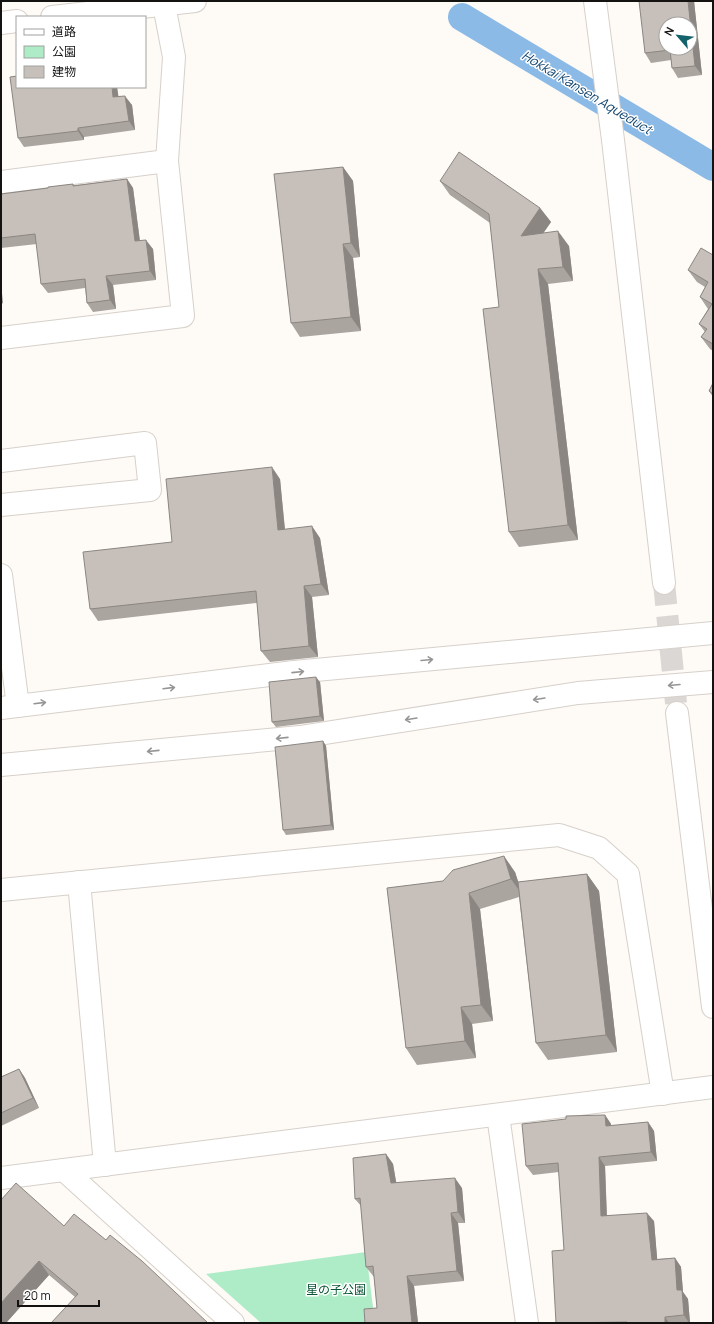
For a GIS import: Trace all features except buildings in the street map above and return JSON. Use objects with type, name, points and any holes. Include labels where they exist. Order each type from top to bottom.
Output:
[{"type":"main road","points":[[61,16],[195,1]]},
{"type":"main road","points":[[595,1],[613,140],[664,583]]},
{"type":"main road","points":[[1,338],[183,316],[167,161],[174,57],[164,4]]},
{"type":"main road","points":[[1,23],[16,21]]},
{"type":"main road","points":[[1,182],[167,161]]},
{"type":"main road","points":[[1,461],[145,443],[150,490],[1,505]]},
{"type":"main road","points":[[1,575],[9,707],[294,672],[713,633]]},
{"type":"main road","points":[[1,765],[300,737],[578,693],[713,682]]},
{"type":"main road","points":[[677,713],[713,1008]]},
{"type":"main road","points":[[1,890],[560,835],[599,848],[628,874],[663,1094]]},
{"type":"main road","points":[[79,882],[105,1165]]},
{"type":"main road","points":[[1,1178],[713,1087]]},
{"type":"main road","points":[[498,1115],[527,1323]]},
{"type":"main road","points":[[64,1170],[233,1323]]},
{"type":"green space","name":"星の子公園","points":[[366,1252],[375,1323],[261,1323],[206,1274]]},
{"type":"waterway","name":"Hokkai Kansen Aqueduct","points":[[462,17],[713,167]]},
{"type":"tunnel","points":[[664,583],[677,713]]}]
